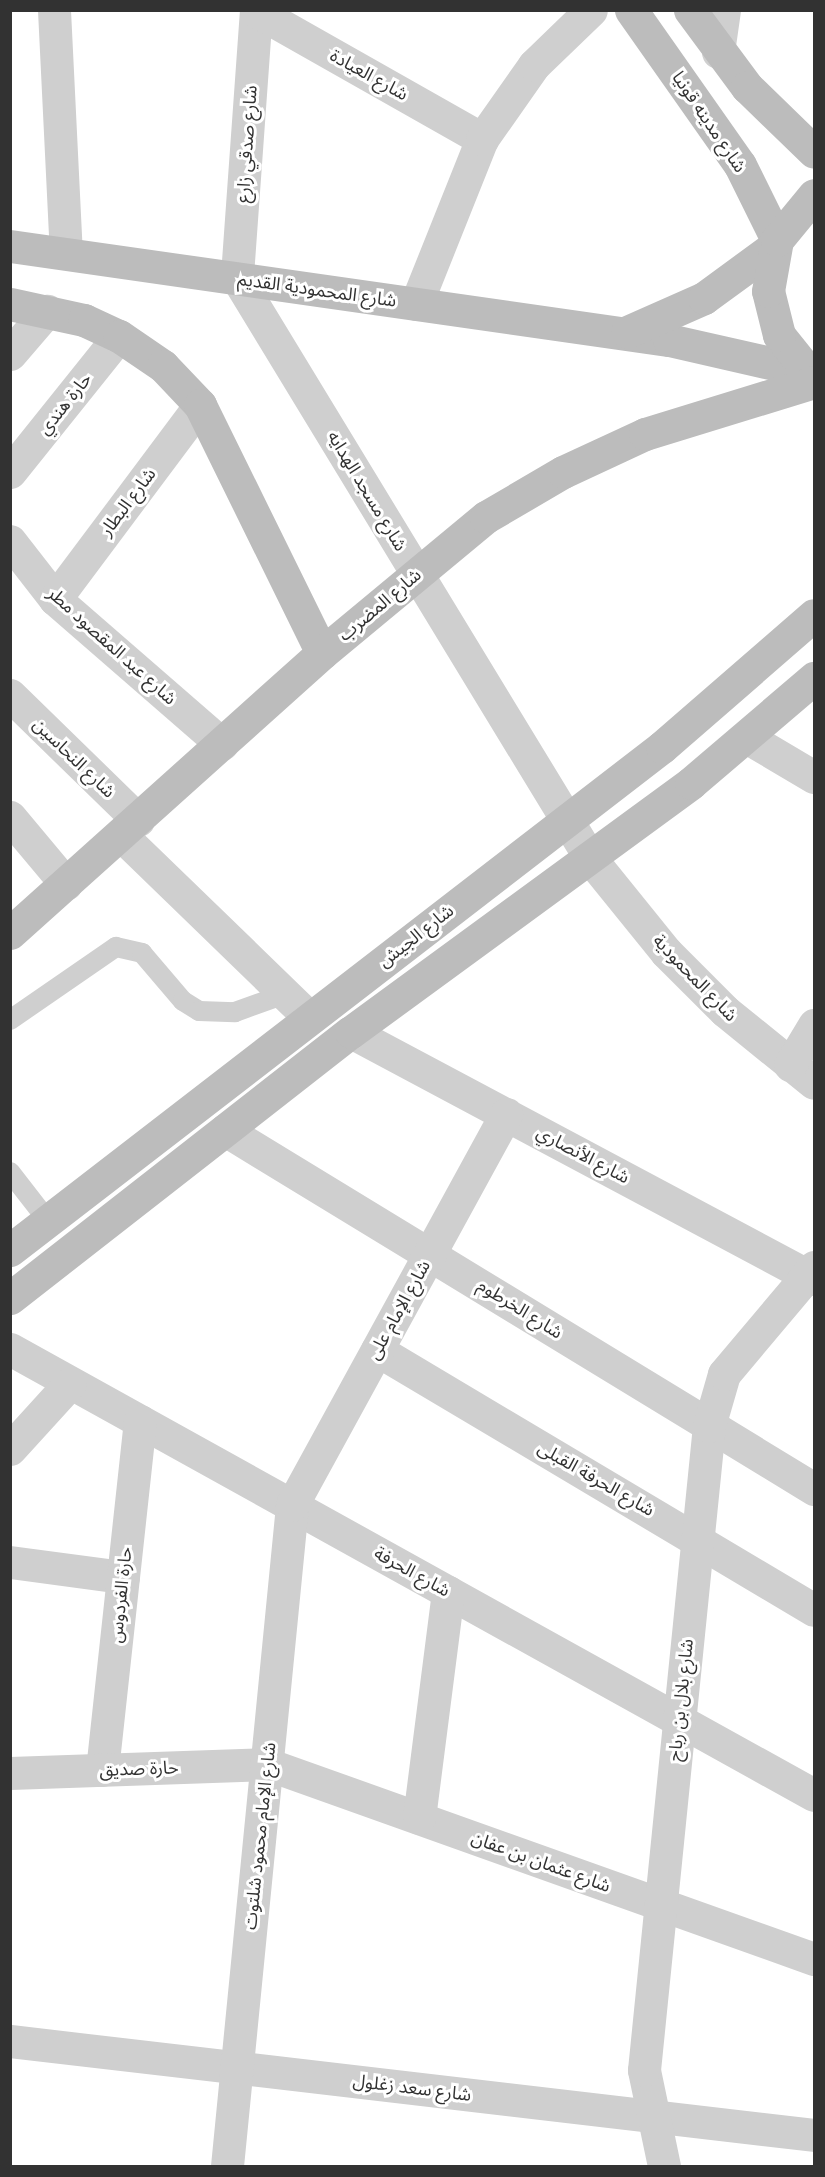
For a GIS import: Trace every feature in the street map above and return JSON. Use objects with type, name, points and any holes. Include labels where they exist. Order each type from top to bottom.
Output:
[{"type":"main road","name":"شارع مدينه قونيا","points":[[631,10],[717,129],[776,243]]},
{"type":"main road","points":[[690,10],[718,52],[770,112],[814,152]]},
{"type":"main road","points":[[623,334],[704,298],[776,243],[814,195]]},
{"type":"main road","points":[[776,243],[768,291],[771,314],[791,355],[812,377]]},
{"type":"main road","name":"شارع المحمودية القديم","points":[[10,246],[66,252],[715,348],[812,377]]},
{"type":"main road","points":[[10,304],[47,312],[119,336],[163,366],[200,405],[322,653]]},
{"type":"main road","name":"شارع المضرب","points":[[10,933],[130,828],[322,653],[486,518],[563,472],[645,434],[812,377]]},
{"type":"main road","name":"شارع الجيش","points":[[10,1250],[662,747],[814,615]]},
{"type":"main road","points":[[10,1298],[351,1032],[590,858],[748,738],[814,678]]},
{"type":"street","points":[[54,10],[66,252]]},
{"type":"street","points":[[416,304],[482,139],[534,65],[591,10]]},
{"type":"street","points":[[718,52],[724,10]]},
{"type":"street","name":"شارع العيادة","points":[[256,11],[482,139]]},
{"type":"street","name":"شارع صدقي زارع","points":[[237,278],[256,11]]},
{"type":"street","name":"شارع مسجد الهدايه","points":[[237,278],[590,858]]},
{"type":"street","points":[[10,354],[47,312]]},
{"type":"street","name":"حارة هندي","points":[[10,472],[119,336]]},
{"type":"street","name":"شارع البطار","points":[[55,599],[200,405]]},
{"type":"street","name":"شارع عبد المقصود مطر","points":[[10,541],[55,599],[222,744]]},
{"type":"street","name":"شارع النحاسين","points":[[10,695],[130,828],[309,1018]]},
{"type":"street","points":[[748,738],[814,777]]},
{"type":"street","points":[[10,817],[66,884]]},
{"type":"street","name":"شارع المحمودية","points":[[590,858],[666,951],[802,1074]]},
{"type":"street","points":[[802,1074],[814,1025]]},
{"type":"street","name":"شارع الأنصاري","points":[[351,1032],[812,1273]]},
{"type":"street","name":"شارع الإمام على","points":[[292,1505],[506,1114]]},
{"type":"street","name":"شارع الخرطوم","points":[[225,1130],[814,1489]]},
{"type":"street","name":"شارع بلال بن رباح","points":[[664,2166],[644,2070],[678,1719],[700,1540],[709,1426],[723,1374],[812,1273]]},
{"type":"street","name":"شارع الحرفة","points":[[10,1349],[814,1795]]},
{"type":"street","name":"شارع الحرفة القبلى","points":[[377,1350],[700,1540],[814,1610]]},
{"type":"street","points":[[10,1449],[70,1383]]},
{"type":"street","name":"حارة الفردوس","points":[[102,1770],[140,1421]]},
{"type":"street","name":"شارع الإمام محمود شلتوت","points":[[227,2166],[292,1505]]},
{"type":"street","points":[[10,1562],[123,1577]]},
{"type":"street","points":[[419,1818],[448,1592]]},
{"type":"street","name":"حارة صديق","points":[[10,1773],[267,1764]]},
{"type":"street","name":"شارع عثمان بن عفان","points":[[267,1764],[814,1959]]},
{"type":"street","name":"شارع سعد زغلول","points":[[10,2041],[814,2135]]},
{"type":"lane","points":[[10,1020],[116,947],[142,952],[183,1001],[199,1011],[235,1012],[285,994]]},
{"type":"lane","points":[[10,1172],[48,1221]]}]
